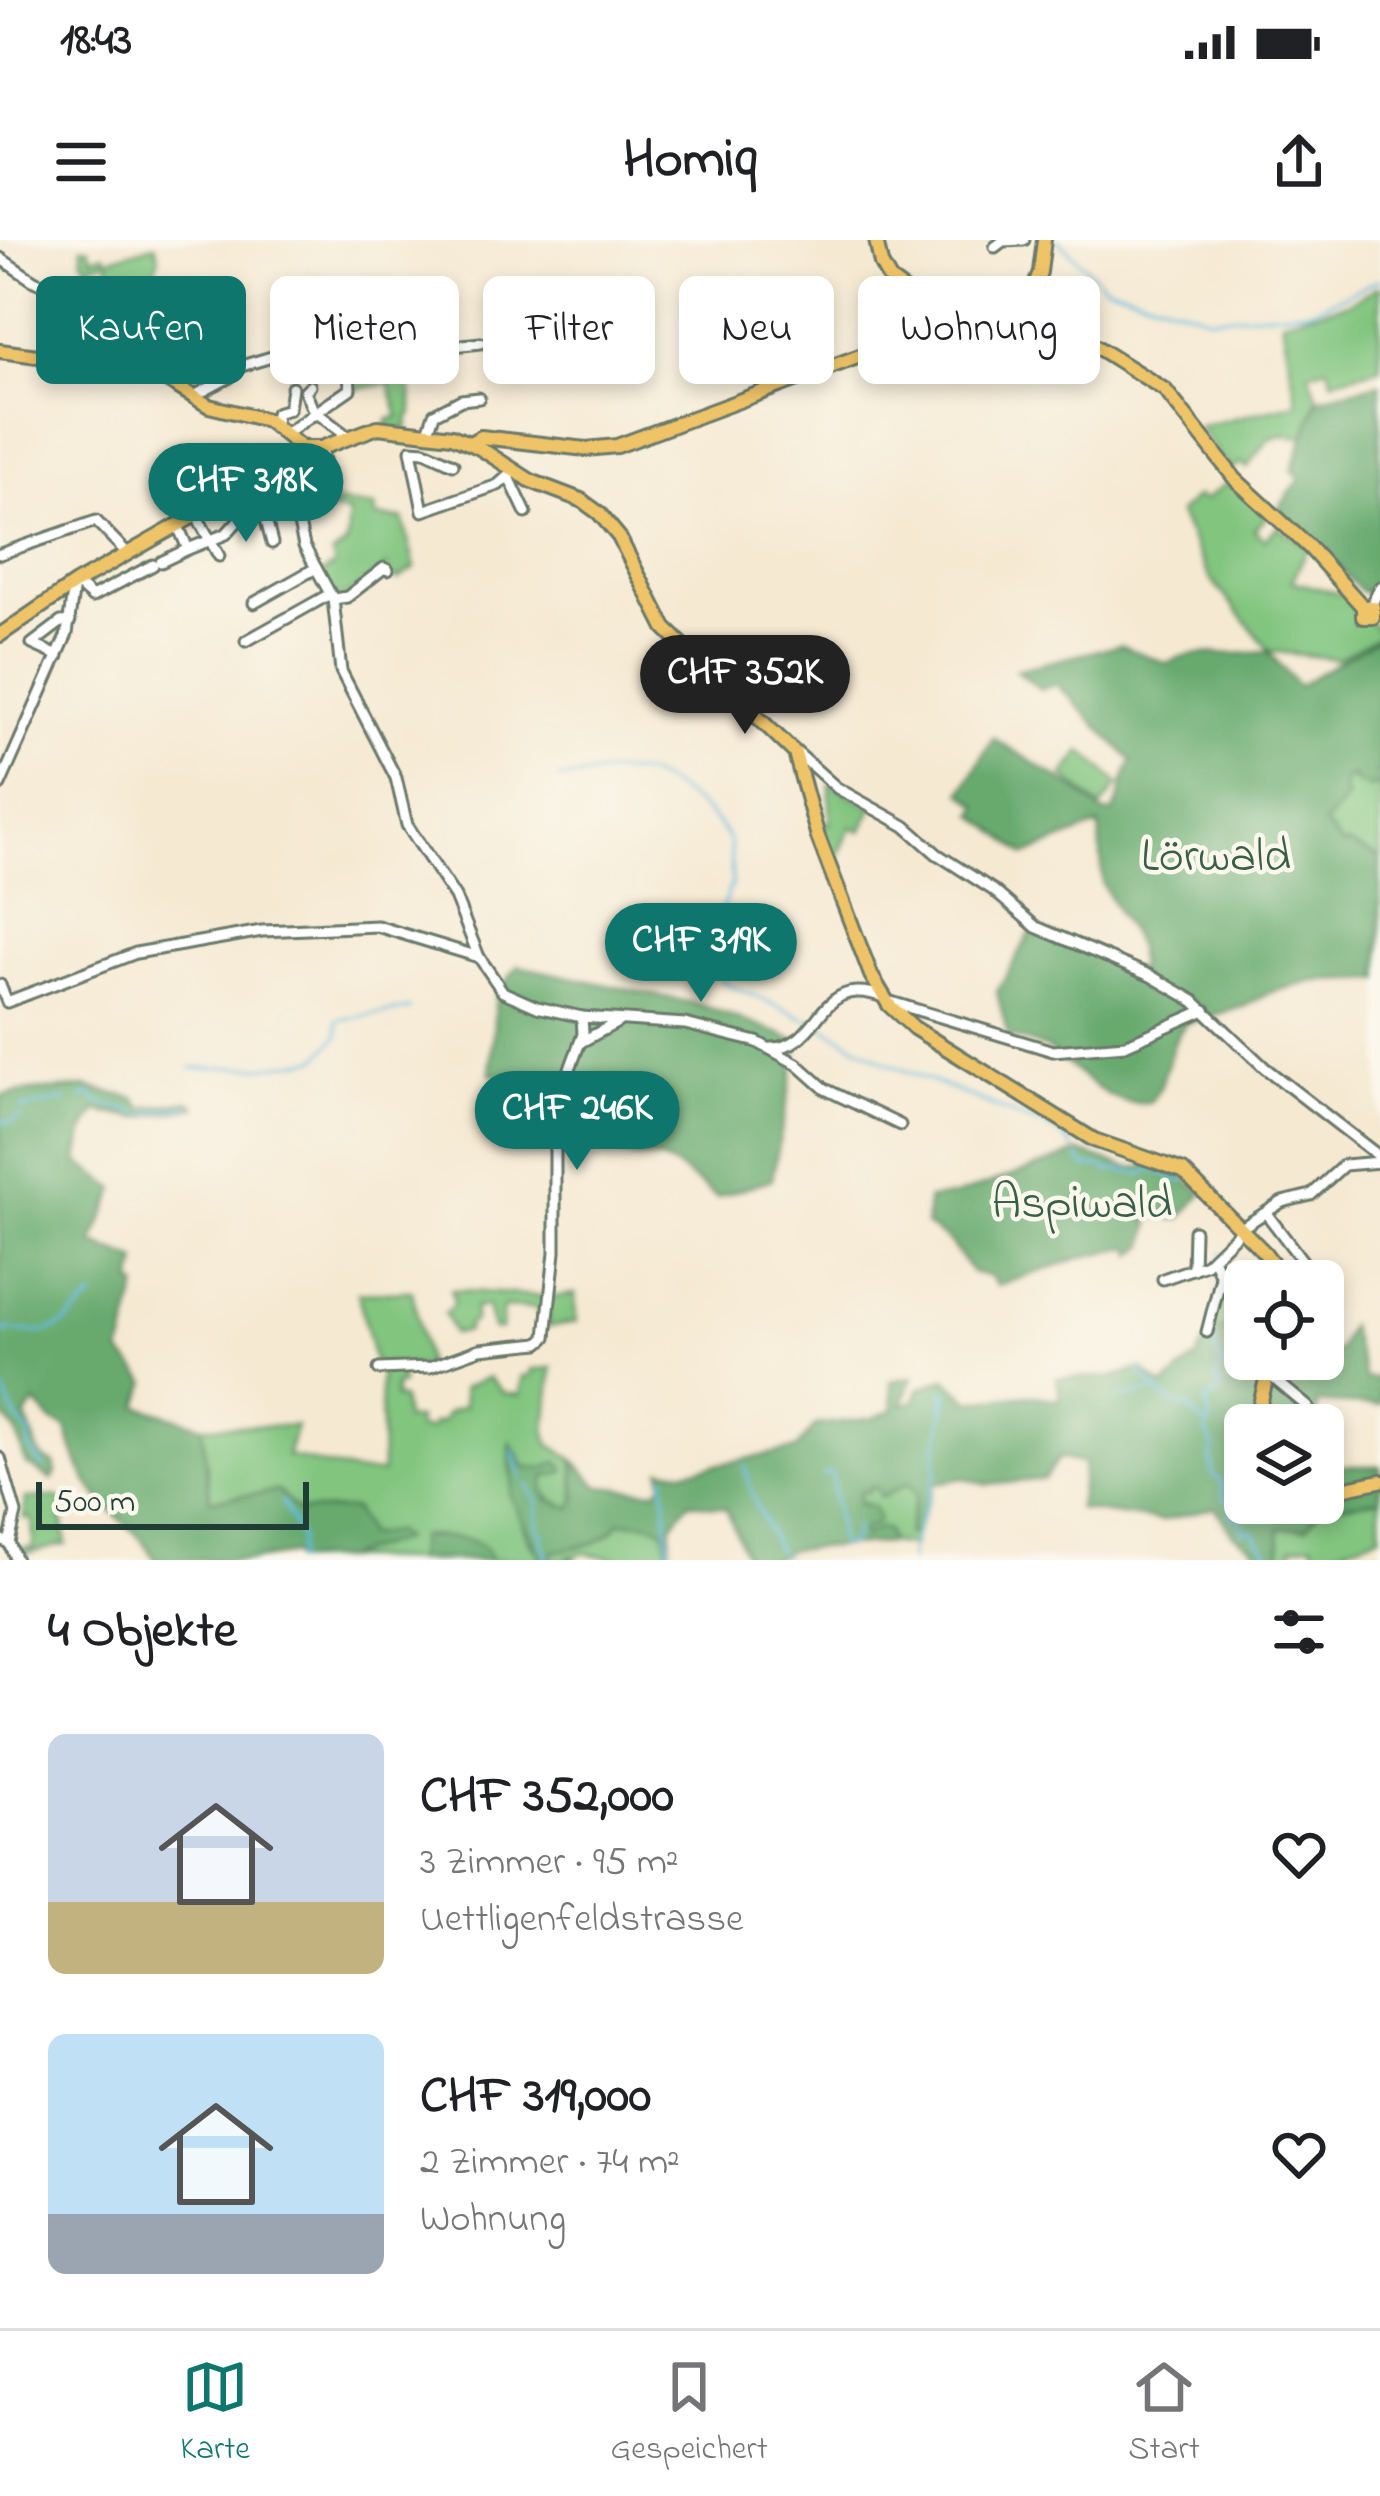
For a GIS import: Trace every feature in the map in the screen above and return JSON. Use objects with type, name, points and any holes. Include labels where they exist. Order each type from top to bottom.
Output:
[{"type":"main road","points":[[876,240],[888,276]]},
{"type":"main road","points":[[1038,276],[1044,240]]},
{"type":"main road","points":[[0,351],[36,356]]},
{"type":"main road","points":[[1100,351],[1165,390],[1246,490],[1310,547],[1372,614]]},
{"type":"main road","points":[[170,384],[213,408],[262,418],[302,448],[321,448],[382,427],[479,443],[610,448],[858,358]]},
{"type":"main road","points":[[479,443],[512,474],[580,500],[599,513],[619,537],[665,628],[793,749],[803,763],[818,837],[884,999],[914,1028],[1081,1132],[1108,1147],[1180,1169],[1269,1260]]},
{"type":"main road","points":[[0,635],[75,584],[220,502],[264,497],[292,471],[302,448]]},
{"type":"main road","points":[[1344,1488],[1380,1481]]},
{"type":"street","points":[[995,247],[1024,240]]},
{"type":"street","points":[[0,258],[36,282]]},
{"type":"street","points":[[459,345],[481,343]]},
{"type":"street","points":[[192,398],[236,369],[270,357]]},
{"type":"street","points":[[292,387],[289,409],[276,413],[280,430],[316,414],[350,389],[350,384]]},
{"type":"street","points":[[310,386],[304,391],[316,414],[347,436]]},
{"type":"street","points":[[428,432],[434,414],[461,400],[479,398]]},
{"type":"street","points":[[319,492],[326,470],[321,448]]},
{"type":"street","points":[[453,464],[411,451],[423,511],[512,474],[526,513]]},
{"type":"street","points":[[0,785],[58,656],[70,621],[75,584],[92,597],[226,534],[264,497]]},
{"type":"street","points":[[264,497],[272,543]]},
{"type":"street","points":[[264,497],[299,524],[303,542],[332,596],[346,684],[396,778],[406,824],[455,897],[478,957],[508,996],[582,1017],[685,1024],[772,1048],[825,1089],[901,1125]]},
{"type":"street","points":[[0,554],[96,520],[128,554]]},
{"type":"street","points":[[200,521],[219,556]]},
{"type":"street","points":[[178,526],[188,549]]},
{"type":"street","points":[[254,603],[316,568]]},
{"type":"street","points":[[246,641],[332,596],[347,597],[384,568],[388,570]]},
{"type":"street","points":[[1372,614],[1380,587]]},
{"type":"street","points":[[58,656],[32,644],[61,622],[70,621]]},
{"type":"street","points":[[803,763],[905,826],[1036,927],[1164,982],[1210,1014],[1265,1068],[1380,1159]]},
{"type":"street","points":[[0,985],[7,1002],[136,953],[262,932],[377,926],[478,957]]},
{"type":"street","points":[[772,1048],[800,1038],[839,996],[860,989],[871,975]]},
{"type":"street","points":[[860,989],[1054,1051],[1115,1048],[1210,1014]]},
{"type":"street","points":[[379,1369],[430,1367],[480,1349],[543,1341],[554,1264],[555,1143],[567,1080],[581,1042],[582,1017]]},
{"type":"street","points":[[581,1042],[620,1021]]},
{"type":"street","points":[[797,1064],[800,1038]]},
{"type":"street","points":[[1162,1279],[1213,1258],[1242,1228],[1286,1201],[1311,1195],[1347,1163],[1380,1159]]},
{"type":"street","points":[[1266,1213],[1302,1260]]},
{"type":"street","points":[[1192,1270],[1193,1231]]},
{"type":"street","points":[[1207,1332],[1221,1277],[1213,1258]]},
{"type":"street","points":[[1283,1380],[1306,1404]]},
{"type":"street","points":[[0,1458],[16,1513],[5,1541],[16,1560]]},
{"type":"green space","points":[[155,245],[159,257],[153,276],[113,276],[107,260],[88,266],[82,247],[89,247],[92,257],[105,254],[107,259]]},
{"type":"green space","points":[[1380,286],[1380,368],[1332,380],[1328,367],[1309,372],[1318,398],[1305,437],[1269,439],[1247,468],[1241,462],[1231,471],[1198,427],[1297,403],[1282,320],[1346,304]]},
{"type":"green space","points":[[1380,383],[1380,582],[1374,596],[1360,591],[1325,553],[1320,556],[1275,513],[1300,479],[1292,470],[1318,398]]},
{"type":"green space","points":[[351,384],[384,384],[352,390]]},
{"type":"green space","points":[[389,384],[410,384],[413,414],[407,429],[386,428],[389,419],[399,417]]},
{"type":"green space","points":[[1230,481],[1270,514],[1254,530],[1265,539],[1278,527],[1308,548],[1292,581],[1352,597],[1380,635],[1337,659],[1270,651],[1210,578],[1178,513],[1197,496],[1204,500]]},
{"type":"green space","points":[[314,500],[375,507],[376,517],[403,519],[415,568],[397,580],[387,566],[347,596],[333,598],[320,575],[335,565],[332,555],[347,544],[349,513],[317,508],[297,520],[286,509],[309,508]]},
{"type":"green space","name":"Lörwald","points":[[1380,637],[1380,772],[1376,773],[1380,786],[1366,787],[1354,781],[1355,776],[1347,777],[1343,788],[1347,798],[1324,824],[1343,846],[1380,858],[1380,979],[1315,981],[1185,1024],[1150,1102],[1109,1095],[1052,1052],[1008,1036],[997,992],[1034,927],[1138,972],[1137,946],[1103,885],[1099,825],[1026,855],[975,815],[979,806],[962,792],[993,738],[1073,787],[1103,813],[1113,813],[1116,807],[1132,761],[1056,684],[1040,689],[1016,670],[1120,645],[1168,664],[1189,655],[1268,651],[1298,686]]},
{"type":"green space","points":[[1082,751],[1119,784],[1101,808],[1064,775]]},
{"type":"green space","points":[[1347,778],[1380,786],[1380,858],[1345,847],[1324,824],[1347,798],[1343,788]]},
{"type":"green space","points":[[830,784],[873,808],[861,831],[851,827],[832,870],[815,824],[830,823]]},
{"type":"green space","points":[[518,966],[702,1005],[799,1041],[772,1179],[717,1197],[676,1167],[626,1155],[535,1086],[490,1073],[496,995]]},
{"type":"green space","points":[[84,1087],[135,1098],[142,1108],[190,1101],[196,1107],[138,1118],[96,1111],[83,1133],[78,1162],[116,1189],[93,1243],[138,1261],[133,1284],[138,1286],[121,1353],[147,1382],[139,1406],[202,1426],[210,1500],[278,1491],[297,1511],[354,1509],[367,1536],[394,1532],[403,1539],[344,1558],[295,1560],[294,1554],[251,1560],[155,1560],[92,1489],[67,1428],[51,1421],[35,1402],[25,1418],[38,1451],[54,1463],[56,1473],[52,1480],[26,1464],[16,1432],[0,1412],[0,1096]]},
{"type":"green space","name":"Aspiwald","points":[[1079,1152],[1128,1168],[1147,1163],[1168,1166],[1203,1193],[1180,1219],[1151,1216],[1146,1245],[1134,1255],[1131,1247],[1083,1257],[997,1286],[991,1277],[972,1272],[947,1239],[926,1225],[928,1199],[955,1196]]},
{"type":"green space","points":[[1224,1283],[1224,1329],[1210,1330]]},
{"type":"green space","points":[[451,1290],[552,1297],[575,1294],[576,1322],[548,1327],[549,1316],[539,1316],[536,1308],[503,1307],[501,1329],[493,1329],[487,1307],[475,1307],[474,1322],[467,1331],[453,1334],[445,1313],[454,1304]]},
{"type":"green space","points":[[412,1291],[427,1366],[375,1365],[358,1293]]},
{"type":"green space","points":[[1349,1326],[1365,1378],[1380,1379],[1380,1405],[1224,1404],[1224,1521],[1215,1507],[1162,1521],[1078,1509],[1084,1464],[1059,1458],[1044,1479],[988,1485],[963,1478],[934,1484],[914,1536],[907,1534],[916,1495],[908,1484],[881,1497],[875,1487],[860,1491],[858,1504],[873,1506],[878,1519],[863,1530],[863,1537],[880,1528],[886,1530],[890,1543],[790,1550],[770,1560],[737,1560],[745,1555],[726,1508],[689,1502],[671,1526],[669,1560],[664,1529],[651,1523],[619,1522],[599,1540],[553,1552],[550,1560],[543,1560],[510,1494],[511,1443],[524,1467],[545,1468],[557,1462],[564,1468],[564,1472],[545,1477],[543,1489],[548,1499],[572,1508],[574,1460],[599,1486],[656,1491],[663,1484],[661,1469],[685,1471],[796,1449],[816,1425],[873,1418],[893,1410],[891,1381],[913,1377],[902,1404],[915,1401],[919,1389],[946,1378],[971,1401],[1029,1395],[1061,1400],[1057,1378],[1111,1377],[1142,1369],[1163,1387],[1196,1358],[1206,1341],[1211,1341],[1213,1331],[1224,1330],[1224,1380],[1344,1380],[1344,1337]]},
{"type":"green space","points":[[552,1368],[546,1430],[549,1444],[574,1460],[575,1505],[568,1508],[544,1490],[557,1462],[545,1468],[524,1467],[519,1455],[516,1477],[527,1538],[543,1560],[491,1560],[487,1551],[471,1541],[419,1536],[416,1560],[344,1558],[402,1538],[394,1532],[367,1536],[354,1509],[297,1511],[278,1491],[210,1500],[202,1426],[296,1426],[287,1456],[353,1472],[382,1473],[380,1371],[399,1370],[402,1384],[395,1386],[395,1398],[402,1399],[405,1420],[417,1419],[417,1429],[432,1429],[447,1413],[464,1406],[463,1388],[488,1377],[504,1393],[520,1395],[522,1376]]},
{"type":"green space","points":[[1344,1466],[1380,1466],[1380,1499],[1344,1504]]},
{"type":"green space","points":[[908,1484],[917,1495],[907,1533],[914,1536],[912,1546],[890,1543],[875,1533],[863,1538],[863,1530],[878,1518],[867,1504],[858,1503],[859,1492],[876,1487],[881,1497]]},
{"type":"green space","points":[[26,1499],[71,1500],[71,1506],[61,1511],[66,1544],[16,1556],[13,1548],[34,1548],[32,1519],[24,1518]]},
{"type":"green space","points":[[1380,1499],[1380,1535],[1316,1557],[1313,1543],[1292,1547],[1294,1560],[1281,1560],[1278,1528],[1344,1524],[1344,1504]]},
{"type":"green space","points":[[619,1522],[651,1523],[664,1529],[669,1560],[625,1560],[584,1553],[567,1557],[578,1560],[550,1560],[553,1552],[607,1536]]},
{"type":"green space","points":[[1226,1524],[1309,1524],[1279,1528],[1281,1560],[1261,1560],[1253,1547]]},
{"type":"green space","points":[[419,1536],[471,1541],[487,1551],[491,1560],[416,1560]]},
{"type":"waterway","points":[[1058,240],[1104,285],[1211,317],[1311,310],[1380,279]]},
{"type":"waterway","points":[[559,779],[616,772],[646,775],[696,804],[729,841]]},
{"type":"waterway","points":[[730,844],[732,882]]},
{"type":"waterway","points":[[731,885],[712,948],[717,972],[725,983],[816,1023],[889,1064],[1040,1125]]},
{"type":"waterway","points":[[191,1068],[264,1067],[317,1059],[338,1036],[338,1020],[410,1009]]},
{"type":"waterway","points":[[81,1098],[89,1094],[106,1105],[138,1114]]},
{"type":"waterway","points":[[21,1109],[65,1100]]},
{"type":"waterway","points":[[143,1113],[190,1106]]},
{"type":"waterway","points":[[0,1120],[9,1123],[21,1117]]},
{"type":"waterway","points":[[1046,1127],[1061,1134],[1073,1148]]},
{"type":"waterway","points":[[1078,1156],[1085,1167],[1141,1174],[1151,1168],[1184,1182]]},
{"type":"waterway","points":[[1222,1254],[1224,1270]]},
{"type":"waterway","points":[[0,1335],[5,1330],[56,1329],[94,1297]]},
{"type":"waterway","points":[[1210,1332],[1222,1367],[1215,1381],[1220,1391],[1206,1402],[1211,1419],[1206,1432],[1214,1446],[1213,1476],[1221,1480],[1223,1497],[1233,1505],[1230,1514],[1243,1524],[1241,1531],[1252,1530],[1271,1556]]},
{"type":"waterway","points":[[1140,1371],[1162,1396],[1187,1406],[1205,1425]]},
{"type":"waterway","points":[[0,1383],[15,1416],[30,1434],[29,1448],[44,1467]]},
{"type":"waterway","points":[[943,1410],[944,1389]]},
{"type":"waterway","points":[[911,1546],[936,1473],[948,1391]]},
{"type":"waterway","points":[[1120,1397],[1158,1391]]},
{"type":"waterway","points":[[513,1451],[522,1478]]},
{"type":"waterway","points":[[744,1466],[779,1552]]},
{"type":"waterway","points":[[823,1475],[831,1473]]},
{"type":"waterway","points":[[664,1475],[669,1560]]},
{"type":"waterway","points":[[832,1475],[840,1546]]},
{"type":"waterway","points":[[527,1484],[537,1501],[537,1530],[543,1534],[548,1560]]},
{"type":"waterway","points":[[282,1501],[300,1538],[296,1560]]},
{"type":"waterway","points":[[843,1545],[853,1543],[855,1526]]},
{"type":"waterway","points":[[910,1560],[911,1549]]},
{"type":"waterway","points":[[783,1556],[785,1560]]}]
